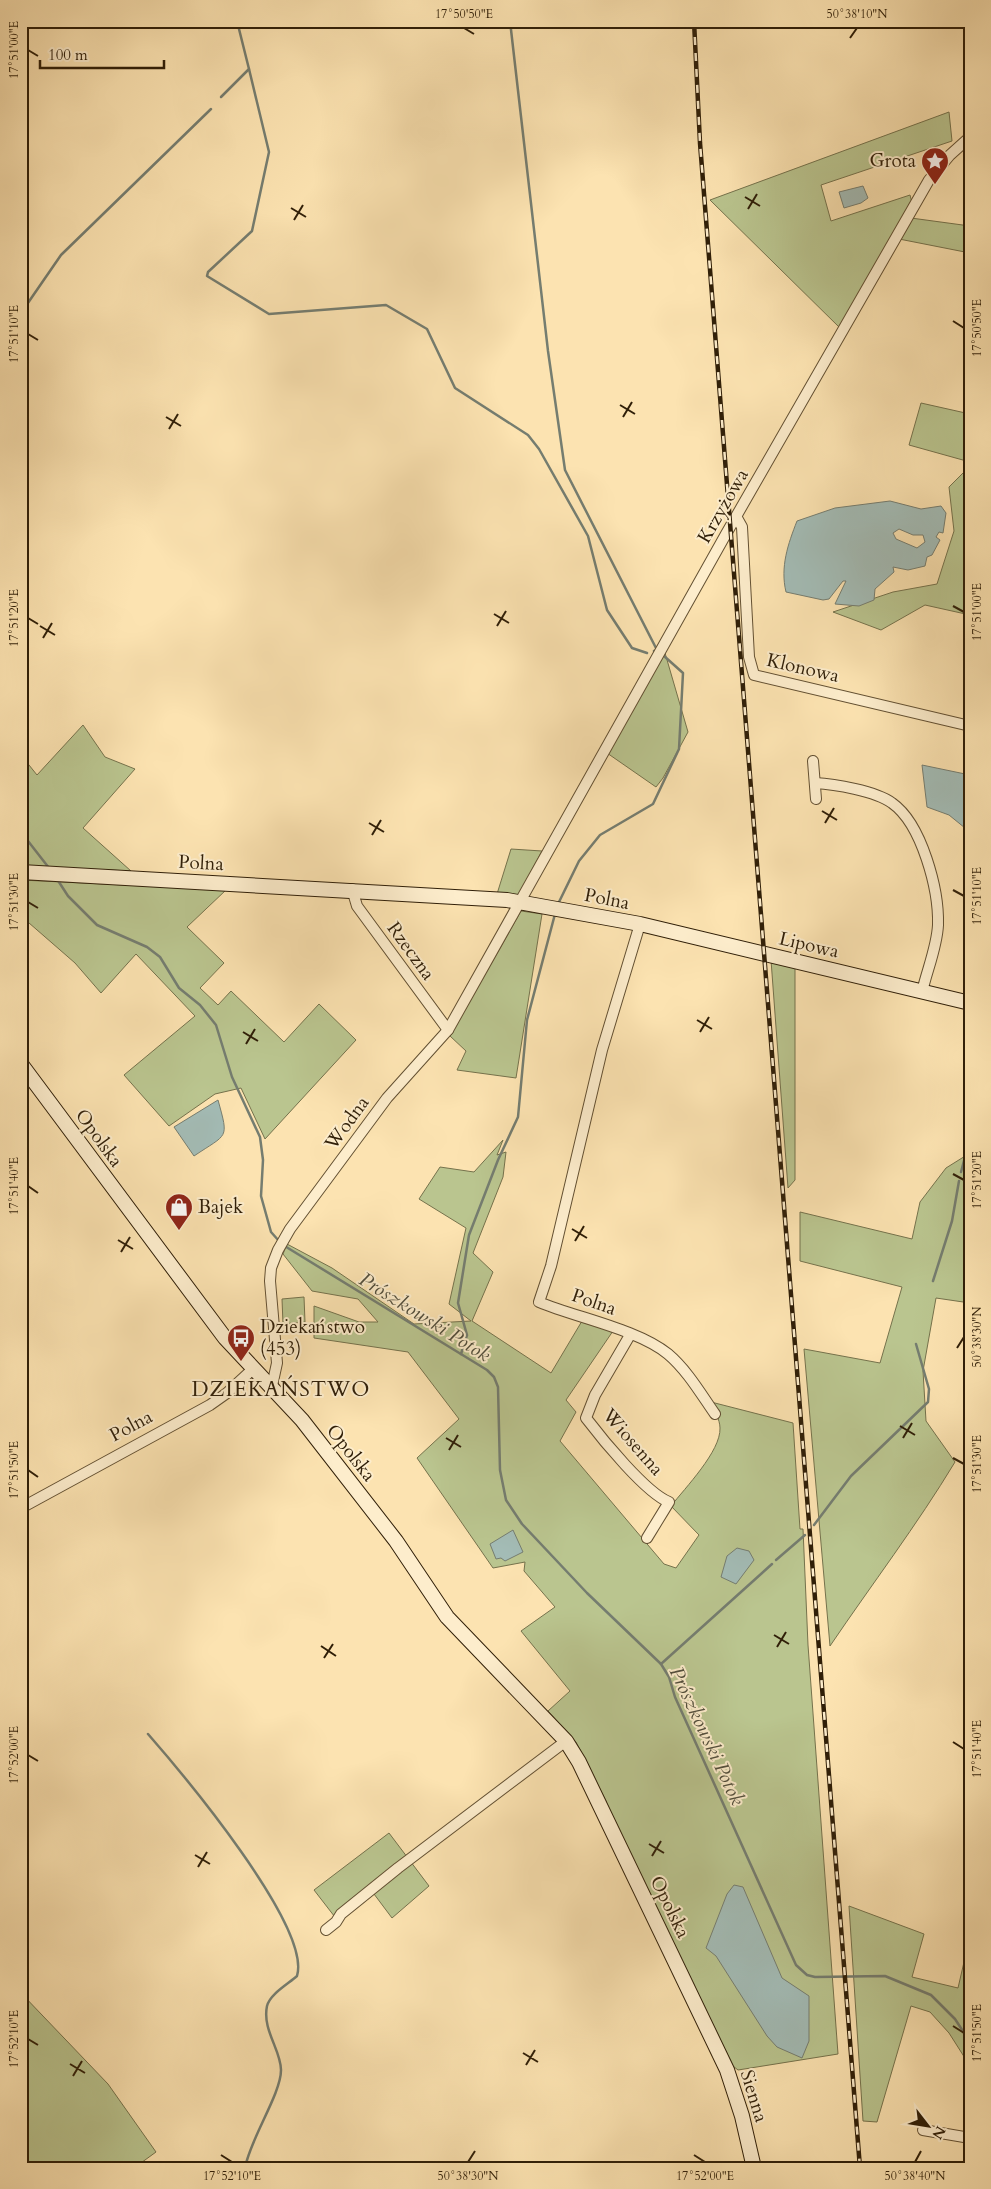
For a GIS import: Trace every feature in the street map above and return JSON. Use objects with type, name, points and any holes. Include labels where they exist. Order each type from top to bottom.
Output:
[{"type":"street","name":"Krzyżowa","points":[[522,902],[578,796],[929,180],[939,166],[970,138]]},
{"type":"street","name":"Klonowa","points":[[736,518],[742,527],[749,657],[754,675],[970,726]]},
{"type":"street","points":[[813,761],[816,799]]},
{"type":"street","points":[[815,782],[837,786],[891,802],[902,812],[924,848],[928,860],[938,923],[922,992]]},
{"type":"street","name":"Polna","points":[[21,872],[477,897],[522,902],[640,924],[602,1050],[554,1257],[539,1302],[661,1348],[679,1365],[715,1414]]},
{"type":"street","name":"Rzeczna","points":[[352,889],[357,906],[448,1030]]},
{"type":"street","name":"Wodna","points":[[272,1386],[277,1364],[270,1281],[271,1268],[284,1237],[387,1098],[448,1030],[522,902]]},
{"type":"street","name":"Lipowa","points":[[640,924],[970,1003]]},
{"type":"street","name":"Opolska","points":[[21,1064],[171,1268],[225,1338],[302,1420],[404,1551],[447,1618],[566,1741],[579,1762],[712,2037]]},
{"type":"street","name":"Wiosenna","points":[[630,1335],[595,1396],[586,1418],[636,1474],[660,1498],[669,1502],[647,1538]]},
{"type":"street","name":"Polna","points":[[21,1508],[210,1405],[253,1370]]},
{"type":"street","points":[[326,1930],[336,1922],[341,1914],[398,1868],[566,1741]]},
{"type":"street","name":"Sienna","points":[[712,2037],[734,2092],[754,2168]]},
{"type":"street","points":[[923,2130],[970,2138]]},
{"type":"green space","points":[[949,112],[952,141],[821,185],[831,221],[910,195],[912,203],[840,328],[710,200]]},
{"type":"green space","points":[[911,218],[970,226],[970,253],[899,239]]},
{"type":"green space","points":[[921,403],[970,414],[970,462],[909,445]]},
{"type":"green space","points":[[970,466],[970,615],[925,605],[881,630],[833,612],[893,592],[937,584],[954,531],[949,487]]},
{"type":"green space","points":[[665,653],[688,732],[663,778],[656,787],[607,753]]},
{"type":"green space","points":[[83,725],[105,757],[135,769],[83,828],[131,871],[21,866],[21,755],[37,775]]},
{"type":"green space","points":[[511,849],[542,851],[518,896],[497,894]]},
{"type":"green space","points":[[21,880],[226,890],[187,927],[224,963],[200,988],[218,1005],[231,991],[284,1042],[319,1004],[356,1040],[265,1139],[241,1088],[215,1094],[169,1126],[124,1075],[195,1016],[136,954],[101,993],[75,963],[21,916]]},
{"type":"green space","points":[[521,911],[542,914],[516,1078],[457,1070],[466,1051],[450,1036]]},
{"type":"green space","points":[[771,960],[795,968],[795,1180],[788,1188]]},
{"type":"green space","points":[[503,1140],[497,1155],[506,1152],[503,1177],[473,1253],[493,1272],[472,1321],[551,1373],[582,1321],[613,1331],[566,1400],[576,1412],[560,1441],[664,1564],[676,1568],[699,1535],[671,1506],[709,1458],[719,1437],[719,1422],[711,1402],[793,1423],[800,1529],[803,1529],[808,1645],[838,2054],[738,2070],[729,2063],[614,1834],[606,1801],[576,1742],[548,1711],[570,1691],[521,1631],[555,1607],[524,1571],[525,1562],[493,1568],[417,1458],[459,1419],[408,1352],[314,1338],[314,1306],[359,1322],[378,1322],[358,1299],[312,1291],[283,1254],[287,1244],[332,1268],[414,1324],[471,1321],[449,1304],[466,1228],[419,1199],[440,1167],[474,1172]]},
{"type":"green space","points":[[970,1153],[970,1303],[936,1298],[923,1371],[926,1421],[955,1462],[910,1532],[830,1646],[804,1349],[880,1363],[902,1287],[800,1261],[800,1212],[912,1239],[920,1202],[946,1168]]},
{"type":"green space","points":[[304,1297],[305,1322],[283,1324],[282,1299]]},
{"type":"green space","points":[[389,1833],[429,1886],[392,1918],[374,1894],[338,1921],[314,1890]]},
{"type":"green space","points":[[849,1906],[924,1934],[912,1977],[958,1988],[964,1962],[970,1965],[970,2066],[949,2033],[930,2012],[911,2006],[877,2122],[863,2121]]},
{"type":"green space","points":[[21,1993],[108,2084],[156,2152],[134,2168],[21,2168]]},
{"type":"water","points":[[863,186],[868,198],[861,203],[844,208],[839,192]]},
{"type":"water","points":[[890,501],[921,509],[941,506],[946,513],[943,533],[939,532],[936,537],[940,540],[932,555],[927,557],[925,566],[908,570],[893,567],[894,572],[875,589],[874,600],[859,606],[835,604],[846,581],[843,581],[829,599],[823,600],[786,592],[784,565],[797,521],[835,508]],"holes":[[[899,529],[913,535],[923,535],[925,542],[917,548],[896,539],[893,533]]]},
{"type":"water","points":[[922,765],[970,775],[970,841],[967,840],[965,828],[949,815],[927,807]]},
{"type":"water","points":[[218,1100],[224,1122],[223,1134],[214,1143],[194,1156],[174,1127]]},
{"type":"water","points":[[513,1530],[523,1552],[505,1561],[501,1558],[496,1559],[490,1544]]},
{"type":"water","points":[[737,1548],[749,1551],[754,1560],[736,1584],[721,1577],[727,1556]]},
{"type":"water","points":[[734,1885],[743,1887],[782,1978],[809,1996],[809,2041],[802,2058],[777,2047],[767,2036],[716,1956],[706,1948],[727,1894]]},
{"type":"waterway","points":[[221,97],[249,69],[237,21]]},
{"type":"waterway","points":[[510,21],[548,351],[565,470],[657,650],[654,651]]},
{"type":"waterway","points":[[249,69],[269,152],[252,231],[208,272],[207,276],[269,314],[386,305],[427,329],[455,388],[528,435],[539,449],[588,536],[607,610],[632,648],[647,653]]},
{"type":"waterway","points":[[21,313],[61,255],[211,109]]},
{"type":"waterway","points":[[559,902],[579,861],[600,835],[653,804],[679,749],[683,673],[664,656]]},
{"type":"waterway","name":"Prószkowski Potok","points":[[21,832],[49,868]]},
{"type":"waterway","name":"Prószkowski Potok","points":[[57,879],[68,896],[97,925],[147,947],[160,957],[179,988],[200,1005],[216,1025],[232,1077],[260,1137],[263,1160],[261,1196],[271,1232],[279,1241]]},
{"type":"waterway","points":[[461,1354],[467,1335],[458,1303],[469,1235],[498,1160],[518,1117],[527,1020],[555,914]]},
{"type":"waterway","points":[[961,1172],[970,1138]]},
{"type":"waterway","points":[[933,1281],[952,1221],[959,1181]]},
{"type":"waterway","name":"Prószkowski Potok","points":[[283,1245],[487,1370],[494,1377],[498,1387],[500,1470],[506,1500],[522,1524],[587,1593],[661,1664],[669,1677],[675,1697],[796,1965],[807,1975],[815,1977],[885,1976],[931,1995],[955,2019],[970,2042]]},
{"type":"waterway","points":[[814,1525],[851,1476],[928,1402],[929,1389],[916,1344]]},
{"type":"waterway","points":[[776,1560],[805,1535]]},
{"type":"waterway","points":[[661,1664],[772,1564]]},
{"type":"waterway","points":[[148,1734],[188,1781],[241,1851],[285,1923],[296,1953],[297,1976],[275,1993],[267,2006],[266,2015],[269,2032],[280,2062],[280,2080],[248,2156],[245,2168]]},
{"type":"railway","points":[[694,21],[700,143],[860,2168]]},
{"type":"place","name":"Grota","points":[[935,185]]},
{"type":"place","name":"Bajek","points":[[179,1231]]},
{"type":"place","name":"Dziekaństwo (453)","points":[[241,1362]]},
{"type":"district","name":"DZIEKAŃSTWO","points":[[281,1389]]}]
